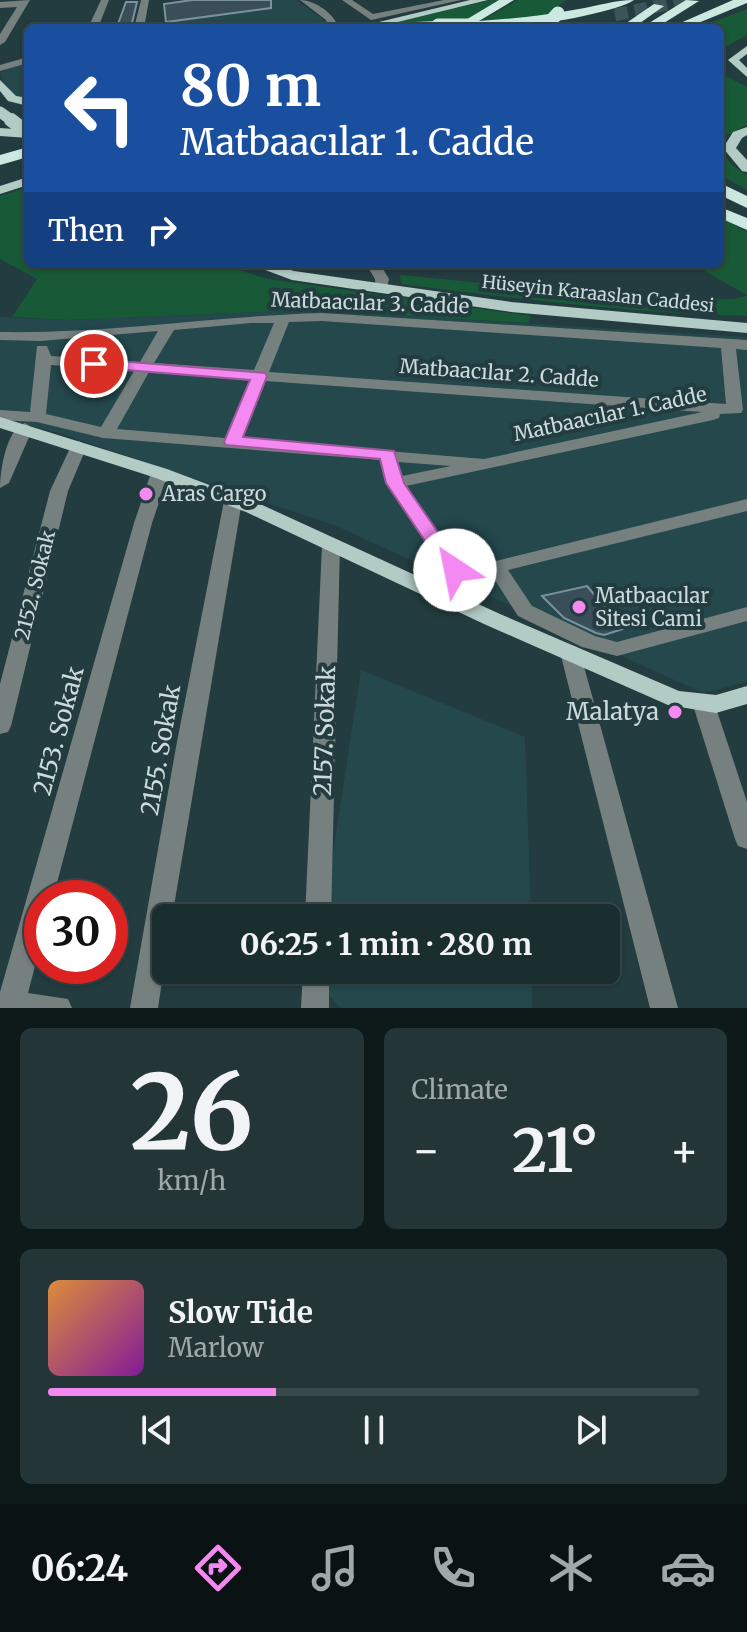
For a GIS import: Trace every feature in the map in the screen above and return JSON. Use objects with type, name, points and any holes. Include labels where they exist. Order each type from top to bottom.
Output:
[{"type":"highway","points":[[464,24],[508,0]]},
{"type":"highway","points":[[548,24],[575,0]]},
{"type":"highway","points":[[537,24],[628,0]]},
{"type":"highway","points":[[632,24],[671,0]]},
{"type":"highway","points":[[654,24],[694,0]]},
{"type":"highway","points":[[682,24],[745,2]]},
{"type":"highway","points":[[494,24],[585,12]]},
{"type":"highway","points":[[572,24],[615,15]]},
{"type":"highway","points":[[369,22],[415,24]]},
{"type":"highway","points":[[724,190],[747,203]]},
{"type":"highway","points":[[724,210],[747,222]]},
{"type":"main road","points":[[377,24],[482,0]]},
{"type":"main road","points":[[747,49],[733,60],[747,74]]},
{"type":"main road","points":[[0,83],[12,99],[24,101]]},
{"type":"main road","points":[[0,112],[24,131]]},
{"type":"main road","points":[[0,120],[24,113]]},
{"type":"main road","points":[[747,131],[737,135],[729,148],[747,168]]},
{"type":"main road","points":[[0,132],[24,134]]},
{"type":"main road","points":[[0,190],[24,182]]},
{"type":"main road","name":"Hüseyin Karaaslan Caddesi","points":[[270,268],[292,275],[511,307],[747,328]]},
{"type":"main road","points":[[0,422],[31,423],[79,446],[233,501],[676,699],[716,704],[747,695]]},
{"type":"street","points":[[95,24],[105,0]]},
{"type":"street","points":[[140,24],[145,0]]},
{"type":"street","points":[[304,0],[330,19],[332,24]]},
{"type":"street","points":[[346,0],[369,22],[457,0]]},
{"type":"street","points":[[388,0],[409,12]]},
{"type":"street","points":[[416,0],[430,7]]},
{"type":"street","points":[[0,5],[25,2]]},
{"type":"street","points":[[1,37],[25,2]]},
{"type":"street","points":[[0,19],[15,19]]},
{"type":"street","points":[[0,68],[24,61]]},
{"type":"street","points":[[375,268],[382,279],[381,289]]},
{"type":"street","points":[[232,442],[283,318]]},
{"type":"street","name":"Matbaacılar 3. Cadde","points":[[0,336],[40,337],[283,318],[394,320],[747,345]]},
{"type":"street","points":[[106,433],[168,327]]},
{"type":"street","points":[[0,483],[31,423],[44,360],[40,337]]},
{"type":"street","points":[[728,344],[741,409]]},
{"type":"street","name":"Matbaacılar 2. Cadde","points":[[44,360],[741,409]]},
{"type":"street","name":"Matbaacılar 1. Cadde","points":[[395,483],[741,409]]},
{"type":"street","name":"Matbaacılar 1. Cadde","points":[[0,415],[31,423],[106,433],[481,463]]},
{"type":"street","name":"2152. Sokak","points":[[0,726],[59,491],[79,446]]},
{"type":"street","points":[[388,454],[395,483],[455,570],[496,567],[747,505]]},
{"type":"street","name":"2153. Sokak","points":[[7,1005],[143,523],[160,473]]},
{"type":"street","name":"2155. Sokak","points":[[144,1008],[187,747],[233,501]]},
{"type":"street","name":"2157. Sokak","points":[[318,904],[331,545]]},
{"type":"street","points":[[496,567],[525,611],[589,642],[617,649],[747,614]]},
{"type":"street","points":[[570,652],[664,1008]]},
{"type":"street","points":[[703,702],[747,839]]},
{"type":"street","points":[[315,1008],[316,984]]},
{"type":"street","points":[[7,1005],[58,1008]]},
{"type":"shaded area","points":[[192,0],[296,0],[328,23],[160,24],[166,22],[164,4]]},
{"type":"shaded area","points":[[24,62],[24,99],[15,98],[5,87],[0,73]]},
{"type":"shaded area","points":[[311,310],[747,337],[747,682],[703,693],[336,526],[62,434],[0,418],[0,317],[67,320]]},
{"type":"shaded area","points":[[361,670],[525,737],[531,904],[330,904],[332,860]]},
{"type":"shaded area","points":[[328,984],[532,984],[532,1008],[341,1008],[328,995]]},
{"type":"green space","points":[[499,0],[461,23],[387,24]]},
{"type":"green space","points":[[518,0],[566,0],[544,16],[479,22]]},
{"type":"green space","points":[[747,9],[747,35],[724,48],[724,24],[708,24]]},
{"type":"green space","points":[[724,75],[747,87],[747,125],[727,135],[724,143]]},
{"type":"green space","points":[[724,155],[747,175],[747,190],[724,177]]},
{"type":"green space","points":[[24,188],[24,268],[232,268],[268,279],[531,316],[528,323],[311,310],[67,320],[12,317],[37,279],[0,259],[0,196]]},
{"type":"green space","points":[[724,219],[747,232],[747,295],[699,268],[724,268]]},
{"type":"green space","points":[[400,275],[636,298],[733,299],[747,296],[747,316],[617,309],[487,295],[401,284]]},
{"type":"building","points":[[192,0],[271,0],[271,8],[166,22],[164,4]]},
{"type":"building","points":[[126,2],[137,2],[132,24],[118,24]]},
{"type":"building","name":"Matbaacılar Sitesi Cami","points":[[587,586],[623,629],[604,635],[596,633],[564,618],[542,596]]},
{"type":"tunnel","points":[[615,15],[687,0]]},
{"type":"place","name":"Aras Cargo","points":[[146,494]]},
{"type":"place","name":"Matbaacılar Sitesi Cami","points":[[579,607]]},
{"type":"place","name":"Malatya","points":[[675,712]]},
{"type":"route","points":[[94,364],[259,376],[232,442],[388,454],[395,483],[455,570]]}]
